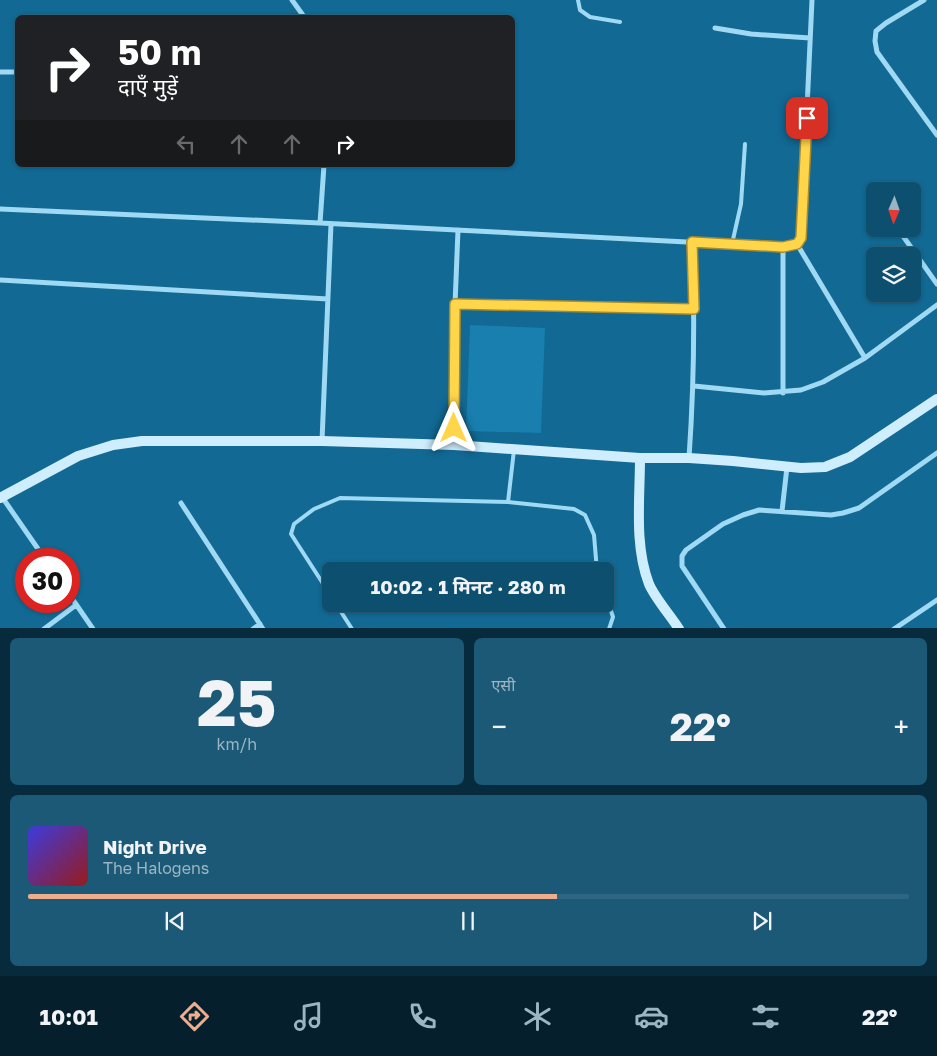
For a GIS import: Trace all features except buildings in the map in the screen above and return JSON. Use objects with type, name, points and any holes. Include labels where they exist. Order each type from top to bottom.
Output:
[{"type":"street","points":[[292,0],[303,15]]},
{"type":"street","points":[[0,209],[320,223],[783,247],[797,244],[801,238],[812,0]]},
{"type":"street","points":[[924,0],[876,31],[875,41],[877,52],[937,136]]},
{"type":"street","points":[[714,28],[751,34],[810,38]]},
{"type":"street","points":[[0,72],[15,72]]},
{"type":"street","points":[[320,223],[324,167]]},
{"type":"street","points":[[322,441],[331,224]]},
{"type":"street","points":[[454,445],[455,304],[458,230]]},
{"type":"street","points":[[904,238],[937,284]]},
{"type":"street","points":[[689,458],[694,386],[692,242]]},
{"type":"street","points":[[797,244],[865,358]]},
{"type":"street","points":[[783,247],[783,392]]},
{"type":"street","points":[[0,280],[328,299]]},
{"type":"street","points":[[455,304],[694,309]]},
{"type":"street","points":[[694,386],[764,393],[801,390],[823,382],[865,358],[937,305]]},
{"type":"street","points":[[37,548],[1,497],[78,456],[113,445],[142,441],[322,441],[454,445],[640,458],[689,458],[801,468],[825,467],[850,457],[937,399]]},
{"type":"street","points":[[724,628],[682,566],[682,556],[686,550],[723,524],[759,510],[831,514],[859,508],[937,453]]},
{"type":"street","points":[[640,458],[639,518],[642,557],[650,586],[678,628]]},
{"type":"street","points":[[782,511],[787,467]]},
{"type":"street","points":[[181,503],[261,626],[253,628]]},
{"type":"street","points":[[894,628],[937,600]]},
{"type":"street","points":[[80,611],[92,628]]},
{"type":"street","points":[[44,628],[65,613]]},
{"type":"lane","points":[[578,0],[580,10],[590,17],[620,22]]},
{"type":"lane","points":[[732,244],[741,204],[745,144]]},
{"type":"lane","points":[[508,502],[514,450]]},
{"type":"lane","points":[[322,582],[291,534],[294,524],[314,509],[340,498],[508,502],[574,509],[585,515],[594,535],[596,562]]},
{"type":"lane","points":[[341,612],[352,628]]},
{"type":"lane","points":[[609,628],[613,617],[611,612]]},
{"type":"shaded area","points":[[470,325],[545,328],[541,433],[466,431]]},
{"type":"route","points":[[454,428],[455,304],[694,309],[692,242],[783,247],[797,244],[801,238],[807,118]]}]
